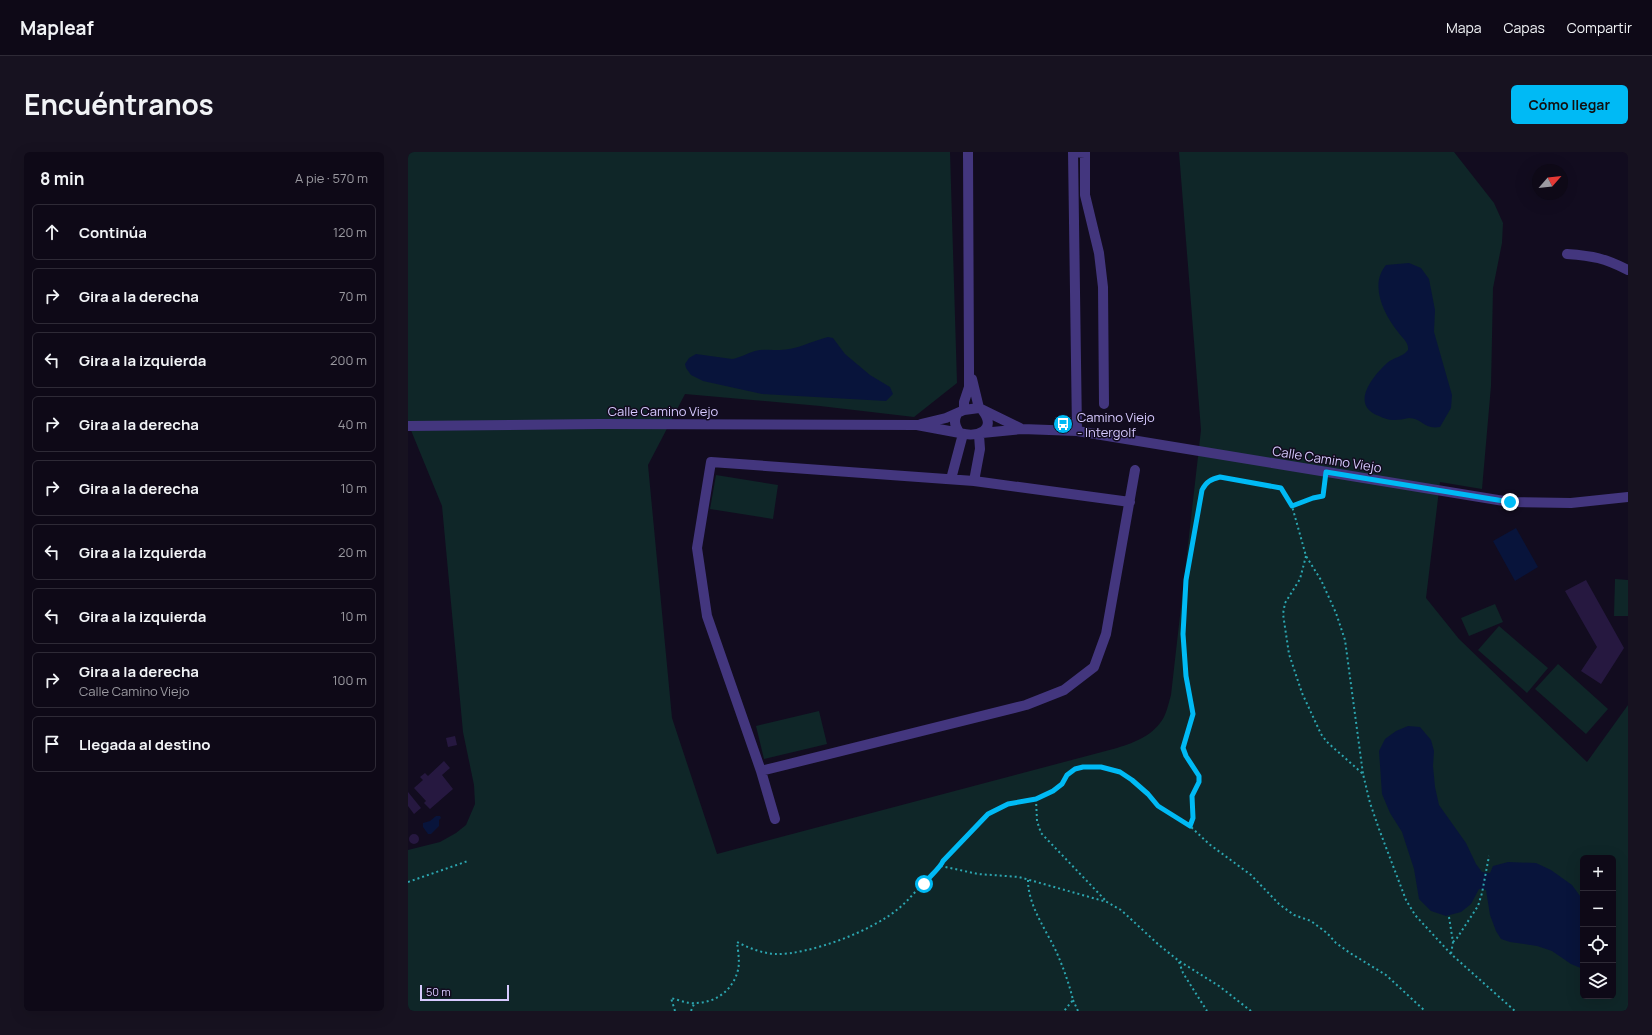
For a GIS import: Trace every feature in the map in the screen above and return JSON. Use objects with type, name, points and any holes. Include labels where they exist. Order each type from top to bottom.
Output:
[{"type":"street","points":[[968,152],[969,388],[960,412],[954,419],[956,428],[962,434],[971,436],[980,434]]},
{"type":"street","points":[[1078,431],[1073,152],[1085,153],[1085,194],[1099,253],[1103,287],[1104,404]]},
{"type":"street","points":[[1567,254],[1595,256],[1613,262],[1628,270]]},
{"type":"street","points":[[970,368],[981,409],[987,416],[988,423],[980,434],[980,449],[974,481]]},
{"type":"street","points":[[960,412],[981,409]]},
{"type":"street","name":"Calle Camino Viejo","points":[[981,409],[1022,428]]},
{"type":"street","name":"Calle Camino Viejo","points":[[918,425],[960,412]]},
{"type":"street","name":"Calle Camino Viejo","points":[[408,426],[600,424],[918,425],[962,434]]},
{"type":"street","name":"Calle Camino Viejo","points":[[980,434],[1022,428],[1078,431],[1510,502],[1571,503],[1628,497]]},
{"type":"street","points":[[951,479],[962,434]]},
{"type":"street","points":[[775,819],[761,771],[707,616],[696,548],[711,462],[974,481],[1130,502]]},
{"type":"street","points":[[761,771],[1026,705],[1064,690],[1094,667],[1106,634],[1135,470]]},
{"type":"path","points":[[1292,506],[1323,496],[1326,472]]},
{"type":"path","points":[[1190,826],[1193,818],[1192,796],[1199,782],[1199,776],[1186,756],[1183,748],[1193,714],[1186,676],[1183,634],[1186,580],[1202,490],[1205,484],[1212,479],[1220,477],[1281,488],[1292,506],[1306,556],[1321,580],[1345,640],[1363,774],[1370,803],[1406,900],[1415,915],[1451,954],[1515,1011]]},
{"type":"path","points":[[1306,556],[1300,579],[1285,603],[1282,614],[1289,654],[1302,693],[1321,734],[1327,742],[1363,774]]},
{"type":"path","points":[[675,1011],[671,998],[694,1004],[708,1002],[720,997],[733,984],[739,969],[737,942],[755,950],[774,954],[797,953],[827,944],[883,921],[899,909],[924,884],[933,872],[941,866],[943,861],[988,814],[1008,804],[1036,799],[1053,791],[1062,784],[1067,775],[1075,769],[1083,767],[1101,767],[1120,772],[1132,780],[1148,794],[1158,806],[1190,826],[1209,844],[1251,874],[1279,904],[1294,915],[1311,921],[1350,954],[1386,975],[1425,1011]]},
{"type":"path","points":[[1036,799],[1037,821],[1041,833],[1107,902],[1120,910],[1179,961],[1218,986],[1251,1011]]},
{"type":"path","points":[[1453,942],[1478,906],[1489,856]]},
{"type":"path","points":[[408,882],[468,861]]},
{"type":"path","points":[[941,866],[978,874],[1007,876],[1028,880],[1107,902]]},
{"type":"path","points":[[1028,880],[1030,897],[1056,952],[1078,1011]]},
{"type":"path","points":[[1450,917],[1453,942],[1451,954]]},
{"type":"path","points":[[1179,961],[1183,973],[1207,1011]]},
{"type":"path","points":[[1064,1011],[1073,1000]]},
{"type":"path","points":[[691,1011],[694,1004]]},
{"type":"green space","points":[[408,152],[950,152],[957,383],[914,417],[820,406],[685,394],[648,465],[672,718],[717,854],[1117,748],[1144,737],[1155,729],[1164,717],[1171,695],[1201,430],[1179,152],[1454,152],[1494,203],[1503,223],[1502,243],[1493,288],[1491,386],[1482,489],[1440,482],[1426,598],[1459,639],[1587,762],[1628,705],[1628,1011],[408,1011],[408,850],[440,842],[456,833],[466,825],[475,804],[474,785],[463,732],[442,506],[408,423]]},
{"type":"green space","points":[[716,475],[778,485],[773,519],[710,509]]},
{"type":"green space","points":[[1615,579],[1628,580],[1628,616],[1614,616]]},
{"type":"green space","points":[[1495,604],[1503,622],[1469,636],[1461,618]]},
{"type":"green space","points":[[1499,626],[1548,668],[1527,693],[1478,650]]},
{"type":"green space","points":[[1558,664],[1608,709],[1586,734],[1535,689]]},
{"type":"green space","points":[[819,711],[827,744],[764,759],[756,726]]},
{"type":"water","points":[[1409,263],[1421,268],[1429,279],[1435,310],[1434,332],[1452,395],[1451,408],[1440,427],[1430,427],[1417,420],[1409,418],[1400,420],[1386,419],[1370,411],[1366,405],[1366,390],[1376,375],[1387,363],[1404,354],[1408,350],[1406,342],[1388,317],[1380,299],[1379,281],[1381,273],[1386,265]]},
{"type":"water","points":[[828,337],[833,338],[845,354],[870,375],[890,387],[893,394],[886,401],[762,394],[703,381],[691,375],[685,364],[689,358],[696,354],[732,359],[758,350],[792,349]]},
{"type":"water","points":[[1516,528],[1538,567],[1515,581],[1493,541]]},
{"type":"water","points":[[1408,726],[1420,727],[1431,740],[1434,751],[1433,766],[1435,787],[1439,805],[1466,843],[1476,864],[1482,872],[1490,873],[1493,866],[1508,862],[1536,863],[1551,870],[1572,885],[1580,896],[1580,968],[1571,964],[1552,951],[1537,946],[1510,942],[1501,939],[1496,931],[1490,915],[1486,890],[1479,889],[1471,904],[1461,912],[1446,916],[1431,911],[1419,899],[1414,869],[1402,832],[1390,813],[1382,794],[1379,751],[1385,739],[1396,731]]},
{"type":"water","points":[[436,816],[440,816],[441,818],[439,820],[439,826],[431,834],[428,834],[423,827],[423,823],[430,821]]},
{"type":"building","points":[[1586,580],[1624,648],[1601,684],[1581,671],[1597,647],[1565,591]]},
{"type":"building","points":[[455,736],[457,745],[448,747],[446,738]]},
{"type":"building","points":[[444,761],[450,768],[442,775],[453,789],[430,809],[424,803],[426,801],[414,788],[423,780],[420,777],[425,773],[428,776]]},
{"type":"building","points":[[408,792],[421,808],[414,814],[408,806]]},
{"type":"building","points":[[412,834],[416,834],[418,835],[418,843],[412,844],[409,841],[409,837]]},
{"type":"place","name":"Camino Viejo - Intergolf","points":[[1063,424]]},
{"type":"route","points":[[924,884],[933,872],[941,866],[943,861],[988,814],[1008,804],[1036,799],[1053,791],[1062,784],[1067,775],[1075,769],[1083,767],[1101,767],[1120,772],[1148,794],[1158,806],[1190,826],[1193,818],[1192,796],[1194,789],[1199,782],[1199,776],[1186,756],[1183,748],[1193,714],[1186,676],[1183,634],[1186,580],[1202,490],[1205,484],[1212,479],[1220,477],[1281,488],[1292,506],[1323,496],[1326,472],[1510,502]]}]
